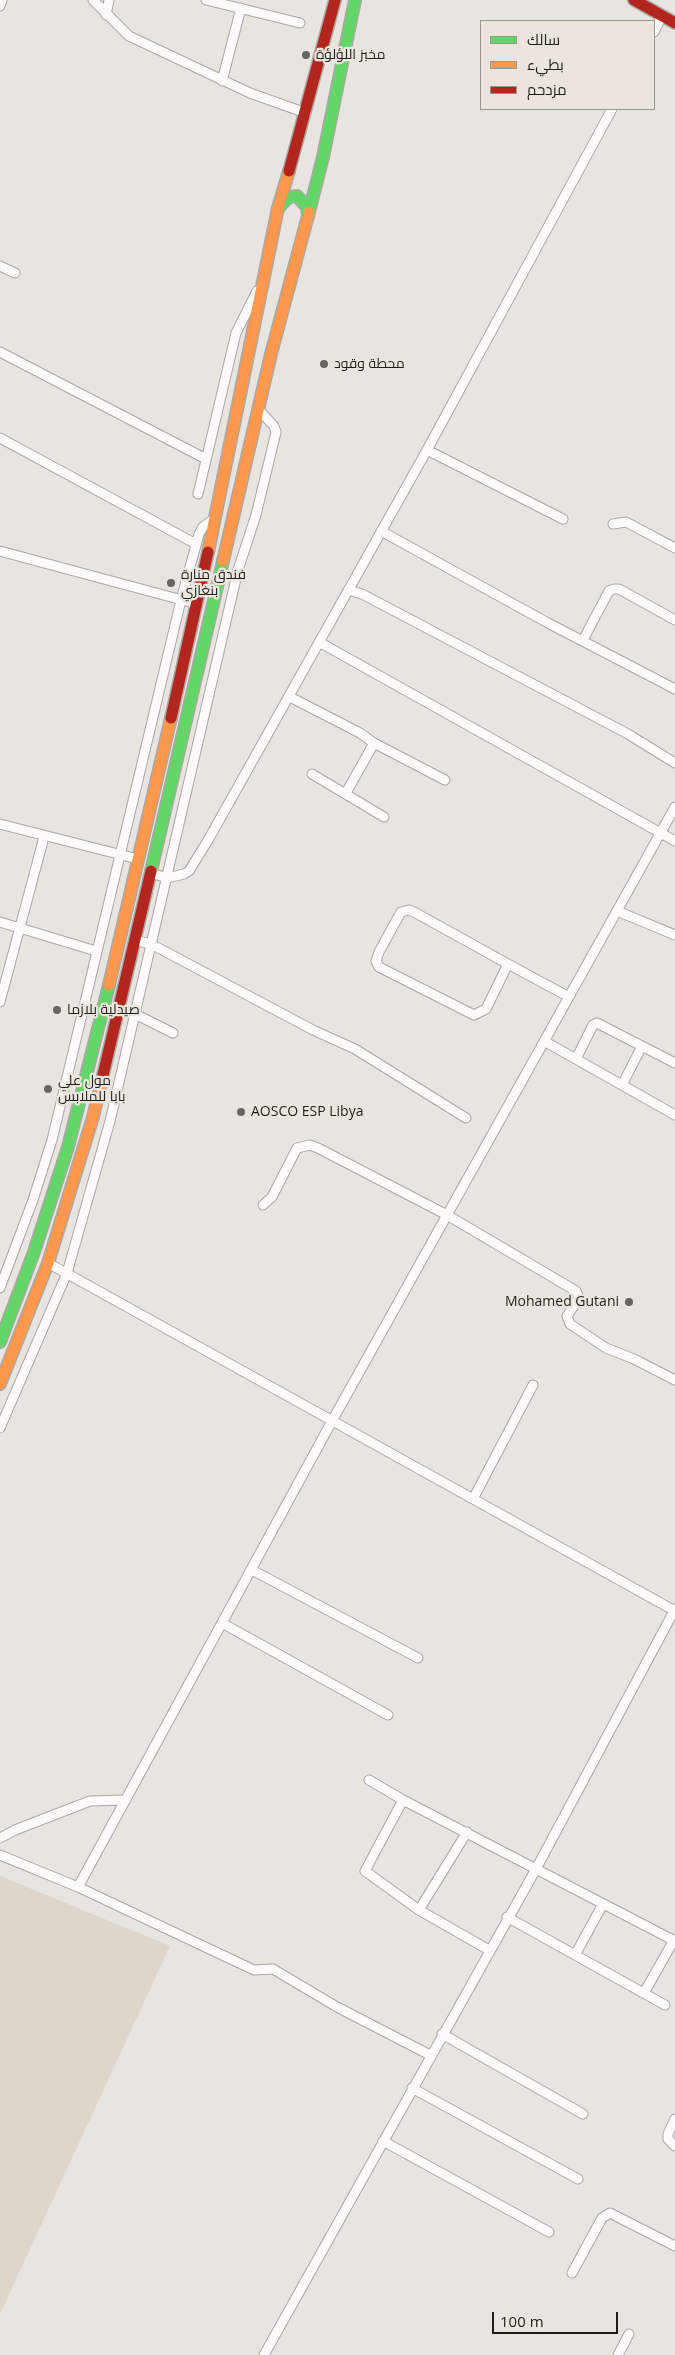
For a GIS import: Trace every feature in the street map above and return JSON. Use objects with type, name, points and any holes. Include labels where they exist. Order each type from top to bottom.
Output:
[{"type":"main road","points":[[0,1342],[58,1182],[104,999],[197,604],[278,208],[306,114],[335,0]]},
{"type":"main road","points":[[0,1384],[48,1263],[92,1117],[151,873],[259,410],[270,354],[323,157],[355,0]]},
{"type":"main road","points":[[634,0],[675,23]]},
{"type":"main road","points":[[293,153],[305,170],[316,168],[323,157]]},
{"type":"main road","points":[[278,208],[289,198],[297,196],[307,207],[308,216]]},
{"type":"street","points":[[0,6],[2,0]]},
{"type":"street","points":[[93,0],[129,36],[222,81],[306,114]]},
{"type":"street","points":[[106,15],[109,0]]},
{"type":"street","points":[[206,0],[300,23]]},
{"type":"street","points":[[222,81],[241,8]]},
{"type":"street","points":[[655,30],[662,16]]},
{"type":"street","points":[[151,873],[172,878],[189,871],[290,697],[427,450],[611,110]]},
{"type":"street","points":[[0,266],[15,273]]},
{"type":"street","points":[[198,494],[236,334],[252,297],[264,283]]},
{"type":"street","points":[[0,352],[206,459]]},
{"type":"street","points":[[0,1428],[67,1272],[110,1121],[238,570],[256,515],[276,432],[274,426],[259,410]]},
{"type":"street","points":[[0,438],[196,544]]},
{"type":"street","points":[[427,450],[563,519]]},
{"type":"street","points":[[0,1288],[33,1200],[52,1140],[180,600],[196,544],[203,527],[214,519]]},
{"type":"street","points":[[613,524],[626,522],[675,548]]},
{"type":"street","points":[[381,531],[548,623],[675,689]]},
{"type":"street","points":[[0,551],[197,604]]},
{"type":"street","points":[[583,640],[609,591],[614,589],[619,589],[675,620]]},
{"type":"street","points":[[348,590],[362,594],[628,734],[675,763]]},
{"type":"street","points":[[319,642],[675,840]]},
{"type":"street","points":[[290,697],[360,733],[374,743],[444,780]]},
{"type":"street","points":[[346,793],[374,743]]},
{"type":"street","points":[[312,774],[384,817]]},
{"type":"street","points":[[78,1887],[332,1421],[675,807]]},
{"type":"street","points":[[0,824],[44,837],[138,859]]},
{"type":"street","points":[[0,1002],[44,837]]},
{"type":"street","points":[[508,964],[486,1009],[474,1015],[379,967],[376,961],[396,920],[405,910],[414,912],[569,997]]},
{"type":"street","points":[[617,911],[675,936]]},
{"type":"street","points":[[0,922],[96,951]]},
{"type":"street","points":[[134,940],[151,944],[313,1030],[355,1049],[466,1118]]},
{"type":"street","points":[[86,993],[104,999]]},
{"type":"street","points":[[118,1008],[135,1014],[173,1033]]},
{"type":"street","points":[[576,1059],[593,1025],[597,1023],[675,1063]]},
{"type":"street","points":[[544,1041],[675,1115]]},
{"type":"street","points":[[622,1085],[642,1046]]},
{"type":"street","points":[[104,1069],[120,1074]]},
{"type":"street","points":[[92,1117],[110,1121]]},
{"type":"street","points":[[263,1205],[272,1197],[298,1148],[310,1145],[447,1215],[576,1291],[579,1298],[567,1316],[570,1324],[606,1348],[634,1359],[675,1380]]},
{"type":"street","points":[[48,1263],[675,1610],[536,1869],[507,1917],[264,2355]]},
{"type":"street","points":[[473,1498],[533,1385]]},
{"type":"street","points":[[252,1570],[418,1658]]},
{"type":"street","points":[[222,1623],[388,1715]]},
{"type":"street","points":[[369,1780],[403,1800],[674,1940],[644,1993]]},
{"type":"street","points":[[0,1838],[15,1830],[90,1802],[126,1800]]},
{"type":"street","points":[[403,1800],[365,1871],[419,1910],[489,1950]]},
{"type":"street","points":[[419,1910],[467,1832]]},
{"type":"street","points":[[0,1855],[78,1887],[254,1970],[273,1970],[337,2007],[430,2055]]},
{"type":"street","points":[[575,1955],[602,1904]]},
{"type":"street","points":[[507,1917],[665,2005]]},
{"type":"street","points":[[442,2034],[583,2114]]},
{"type":"street","points":[[412,2088],[578,2179]]},
{"type":"street","points":[[675,2119],[668,2134],[668,2139],[675,2146]]},
{"type":"street","points":[[383,2140],[549,2232]]},
{"type":"street","points":[[572,2273],[602,2218],[610,2213],[675,2246]]},
{"type":"street","points":[[618,2355],[629,2334]]},
{"type":"shaded area","points":[[0,1876],[170,1946],[0,2314]]},
{"type":"traffic: fast","points":[[309,212],[323,157],[355,0]]},
{"type":"traffic: fast","points":[[278,208],[289,197],[297,196],[307,207],[308,216]]},
{"type":"traffic: fast","points":[[151,871],[223,561]]},
{"type":"traffic: fast","points":[[0,1342],[34,1252],[68,1147],[109,985]]},
{"type":"traffic: slow","points":[[208,552],[278,208],[289,171]]},
{"type":"traffic: slow","points":[[223,561],[271,354],[309,212]]},
{"type":"traffic: slow","points":[[109,985],[171,718]]},
{"type":"traffic: slow","points":[[0,1384],[48,1263],[93,1117],[103,1075]]},
{"type":"traffic: jam","points":[[289,171],[335,0]]},
{"type":"traffic: jam","points":[[634,0],[675,23]]},
{"type":"traffic: jam","points":[[171,718],[208,552]]},
{"type":"traffic: jam","points":[[103,1075],[151,871]]},
{"type":"place","name":"مخبز اللؤلؤة","points":[[306,55]]},
{"type":"place","name":"محطة وقود","points":[[324,364]]},
{"type":"place","name":"فندق منارة بنغازي","points":[[171,583]]},
{"type":"place","name":"صيدلية بلازما","points":[[57,1010]]},
{"type":"place","name":"مول علي بابا للملابس","points":[[48,1089]]},
{"type":"place","name":"AOSCO ESP Libya","points":[[241,1112]]},
{"type":"place","name":"Mohamed Gutani","points":[[629,1302]]}]
